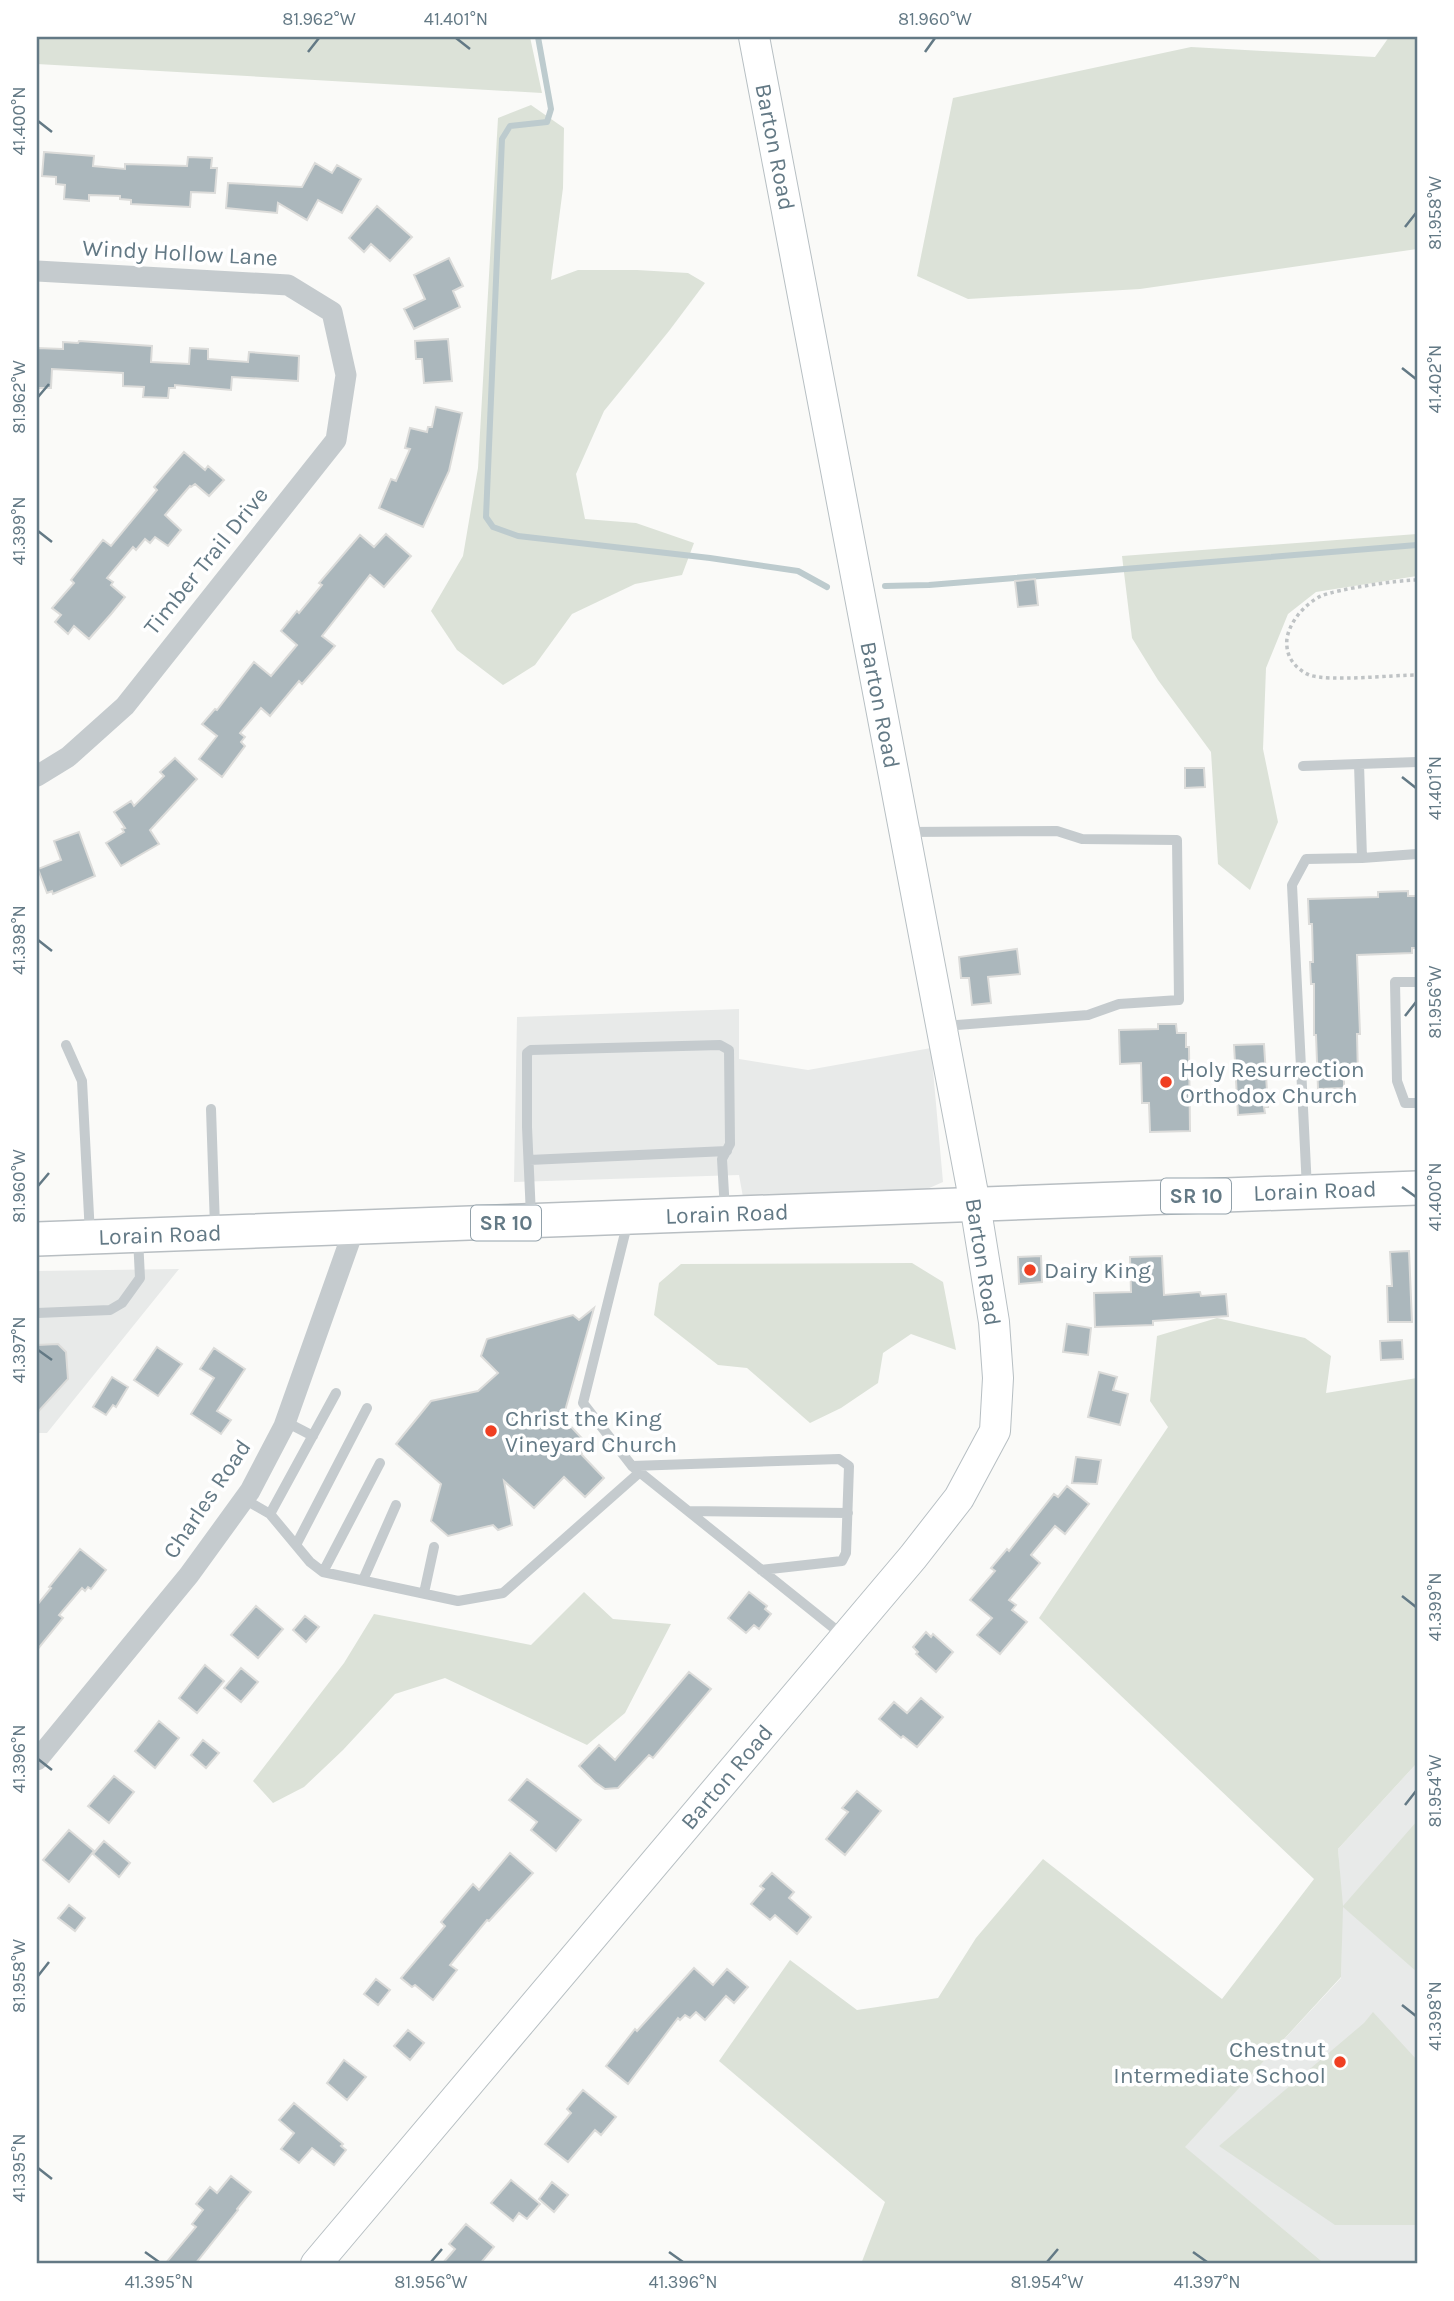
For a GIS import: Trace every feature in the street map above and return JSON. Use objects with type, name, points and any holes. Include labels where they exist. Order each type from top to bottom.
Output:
[{"type":"main road","name":"Lorain Road","points":[[37,1239],[1417,1188]]},
{"type":"street","name":"Barton Road","points":[[316,2264],[959,1498],[995,1432],[998,1378],[994,1322],[975,1204],[754,37]]},
{"type":"street","name":"Windy Hollow Lane","points":[[37,271],[288,285],[331,312],[346,376]]},
{"type":"street","name":"Timber Trail Drive","points":[[37,776],[68,757],[125,706],[336,440],[346,376]]},
{"type":"street","name":"Charles Road","points":[[37,1760],[189,1575],[244,1499],[286,1422],[354,1229]]},
{"type":"lane","points":[[1303,766],[1417,762]]},
{"type":"lane","points":[[1359,764],[1362,858]]},
{"type":"lane","points":[[904,831],[1057,831],[1082,839],[1177,840],[1179,1000],[1119,1004],[1088,1015],[941,1026]]},
{"type":"lane","points":[[1307,1192],[1292,885],[1306,859],[1417,854]]},
{"type":"lane","points":[[1417,982],[1395,982],[1397,1081],[1405,1103],[1417,1103]]},
{"type":"lane","points":[[66,1045],[82,1081],[90,1238]]},
{"type":"lane","points":[[531,1222],[527,1054],[531,1050],[720,1045],[729,1050],[730,1144],[722,1159],[725,1214]]},
{"type":"lane","points":[[211,1109],[215,1234]]},
{"type":"lane","points":[[528,1160],[727,1151]]},
{"type":"lane","points":[[628,1218],[583,1403],[636,1469],[845,1637]]},
{"type":"lane","points":[[37,1313],[110,1310],[122,1303],[140,1278],[138,1236]]},
{"type":"lane","points":[[270,1514],[336,1393]]},
{"type":"lane","points":[[296,1545],[367,1408]]},
{"type":"lane","points":[[286,1422],[313,1436]]},
{"type":"lane","points":[[244,1499],[270,1514],[310,1562],[323,1572],[458,1601],[503,1592],[636,1469],[839,1459],[849,1466],[846,1553],[842,1561],[761,1570]]},
{"type":"lane","points":[[323,1572],[380,1463]]},
{"type":"lane","points":[[363,1580],[396,1505]]},
{"type":"lane","points":[[688,1511],[848,1513]]},
{"type":"lane","points":[[424,1593],[434,1547]]},
{"type":"path","points":[[1417,580],[1321,597],[1300,614],[1288,632],[1286,641],[1288,654],[1297,667],[1314,676],[1417,675]]},
{"type":"shaded area","points":[[37,37],[530,37],[542,93],[37,64]]},
{"type":"shaded area","points":[[1389,37],[1417,37],[1417,249],[1140,289],[968,299],[917,276],[953,98],[1191,47],[1375,57]]},
{"type":"shaded area","points":[[531,105],[564,128],[563,188],[551,280],[578,270],[637,270],[688,273],[705,283],[604,411],[576,474],[585,519],[636,523],[694,543],[682,575],[635,584],[572,614],[535,665],[503,685],[457,650],[431,611],[463,556],[478,468],[498,118]]},
{"type":"shaded area","points":[[1417,534],[1417,576],[1316,592],[1288,614],[1266,668],[1263,749],[1278,822],[1250,890],[1218,864],[1211,752],[1158,680],[1132,638],[1122,556]]},
{"type":"shaded area","points":[[739,1009],[739,1059],[808,1070],[931,1048],[943,1182],[927,1189],[743,1197],[739,1175],[514,1182],[517,1017]]},
{"type":"shaded area","points":[[912,1263],[943,1282],[956,1350],[911,1334],[883,1353],[878,1383],[841,1408],[810,1423],[747,1368],[718,1365],[654,1315],[659,1283],[681,1264]]},
{"type":"shaded area","points":[[179,1269],[47,1433],[37,1433],[37,1271]]},
{"type":"shaded area","points":[[1217,1318],[1305,1338],[1331,1356],[1326,1393],[1417,1378],[1417,1763],[1338,1849],[1343,1906],[1417,1821],[1417,1972],[1343,1907],[1341,1977],[1185,2147],[1325,2264],[861,2264],[885,2202],[719,2061],[790,1960],[857,2010],[938,1998],[976,1938],[1043,1859],[1222,1999],[1314,1879],[1039,1618],[1168,1427],[1150,1401],[1157,1336]]},
{"type":"shaded area","points":[[584,1592],[613,1619],[671,1624],[625,1713],[587,1745],[445,1678],[395,1694],[304,1787],[273,1803],[253,1781],[344,1663],[374,1614],[531,1645]]},
{"type":"shaded area","name":"Chestnut Intermediate School","points":[[1417,1763],[1417,2264],[1325,2264],[1184,2147],[1341,1978],[1342,1907],[1338,1849]]},
{"type":"shaded area","points":[[1373,2012],[1417,2060],[1416,2225],[1335,2225],[1219,2146],[1364,2023]]},
{"type":"building","points":[[44,152],[94,156],[93,166],[125,169],[125,164],[187,166],[188,157],[212,158],[211,168],[217,168],[215,193],[191,192],[190,207],[131,204],[131,200],[120,199],[120,196],[89,195],[89,201],[64,199],[65,185],[56,184],[56,177],[42,176]]},
{"type":"building","points":[[315,163],[332,173],[337,165],[361,179],[342,213],[318,200],[307,220],[278,203],[277,213],[226,208],[228,183],[302,187]]},
{"type":"building","points":[[377,206],[412,237],[390,261],[371,244],[364,252],[349,238]]},
{"type":"building","points":[[449,258],[463,286],[453,291],[460,307],[414,329],[404,309],[425,299],[414,275]]},
{"type":"building","points":[[448,339],[452,381],[424,383],[422,359],[416,359],[415,341]]},
{"type":"building","points":[[63,342],[152,346],[151,362],[189,364],[190,348],[208,349],[208,359],[248,362],[249,352],[299,356],[298,381],[232,377],[231,390],[175,385],[175,388],[169,388],[168,398],[143,397],[144,387],[123,386],[123,373],[52,369],[51,388],[37,388],[37,348],[63,349]]},
{"type":"building","points":[[436,407],[462,413],[449,471],[423,527],[379,508],[391,479],[396,481],[410,449],[405,448],[410,428],[427,432],[428,427],[432,427]]},
{"type":"building","points":[[184,452],[205,470],[208,466],[224,480],[209,496],[195,484],[190,486],[165,515],[181,530],[168,546],[155,537],[150,543],[145,539],[136,550],[133,547],[107,578],[125,597],[89,639],[74,626],[68,634],[55,622],[61,615],[52,608],[74,583],[71,580],[103,540],[111,546],[157,490],[154,487]]},
{"type":"building","points":[[386,534],[411,556],[384,587],[370,575],[322,636],[335,646],[302,684],[299,681],[270,716],[261,708],[240,733],[245,737],[241,742],[245,746],[222,777],[199,759],[217,736],[202,724],[217,710],[254,662],[271,676],[297,645],[281,631],[297,611],[299,613],[322,585],[319,583],[360,535],[374,547]]},
{"type":"building","points":[[1035,579],[1038,605],[1018,607],[1015,581]]},
{"type":"building","points":[[175,758],[197,779],[150,830],[159,844],[121,866],[106,843],[124,832],[122,829],[125,828],[114,812],[131,801],[134,806],[164,776],[160,772]]},
{"type":"building","points":[[1185,768],[1204,768],[1205,787],[1185,788]]},
{"type":"building","points":[[79,832],[95,876],[53,894],[52,891],[47,893],[38,869],[61,860],[54,841]]},
{"type":"building","points":[[1408,891],[1408,896],[1417,896],[1417,948],[1412,948],[1412,953],[1357,955],[1360,1034],[1357,1034],[1358,1077],[1344,1078],[1344,1088],[1318,1089],[1314,984],[1311,984],[1310,962],[1313,962],[1312,924],[1309,924],[1308,899],[1378,897],[1378,892]]},
{"type":"building","points":[[1017,949],[1020,974],[988,977],[991,1003],[972,1005],[969,978],[961,978],[959,957]]},
{"type":"building","name":"Holy Resurrection Orthodox Church","points":[[1158,1024],[1176,1024],[1177,1033],[1186,1033],[1186,1047],[1189,1047],[1190,1131],[1150,1132],[1149,1103],[1142,1103],[1141,1063],[1120,1064],[1119,1030],[1158,1029]]},
{"type":"building","points":[[1264,1044],[1268,1107],[1264,1107],[1265,1113],[1238,1115],[1234,1045]]},
{"type":"building","points":[[1409,1251],[1412,1322],[1388,1322],[1387,1286],[1392,1286],[1390,1252]]},
{"type":"building","name":"Dairy King","points":[[1041,1256],[1042,1282],[1019,1284],[1018,1257]]},
{"type":"building","points":[[1162,1256],[1164,1295],[1200,1292],[1201,1296],[1226,1294],[1228,1316],[1153,1321],[1153,1325],[1095,1327],[1094,1293],[1131,1292],[1130,1257]]},
{"type":"building","name":"Christ the King Vineyard Church","points":[[594,1308],[563,1418],[589,1446],[581,1454],[604,1478],[585,1497],[564,1477],[534,1508],[504,1481],[512,1525],[498,1530],[493,1525],[448,1536],[431,1521],[441,1484],[396,1444],[431,1401],[478,1391],[498,1373],[481,1356],[487,1339],[573,1315],[579,1320]]},
{"type":"building","points":[[1067,1324],[1091,1328],[1088,1355],[1063,1352]]},
{"type":"building","points":[[1402,1340],[1403,1359],[1381,1360],[1380,1341]]},
{"type":"building","points":[[58,1344],[66,1352],[68,1379],[37,1413],[37,1345]]},
{"type":"building","points":[[157,1347],[182,1364],[158,1396],[134,1380]]},
{"type":"building","points":[[214,1348],[245,1369],[217,1411],[231,1420],[221,1434],[191,1414],[214,1378],[200,1369]]},
{"type":"building","points":[[1099,1372],[1117,1377],[1113,1390],[1128,1394],[1120,1425],[1088,1417]]},
{"type":"building","points":[[112,1377],[128,1387],[116,1407],[113,1405],[106,1415],[93,1407]]},
{"type":"building","points":[[1076,1457],[1101,1460],[1097,1484],[1072,1483]]},
{"type":"building","points":[[1067,1486],[1089,1504],[1065,1534],[1055,1526],[1031,1555],[1040,1563],[1009,1600],[1016,1605],[1012,1610],[1027,1622],[1000,1654],[977,1635],[992,1618],[970,1600],[995,1571],[991,1568],[1007,1549],[1009,1551],[1054,1494],[1058,1497]]},
{"type":"building","points":[[80,1549],[106,1570],[91,1589],[88,1587],[85,1591],[82,1588],[59,1615],[63,1618],[37,1650],[37,1605]]},
{"type":"building","points":[[749,1592],[767,1606],[765,1609],[771,1614],[759,1629],[754,1625],[746,1633],[728,1618]]},
{"type":"building","points":[[256,1606],[283,1629],[258,1658],[231,1635]]},
{"type":"building","points":[[305,1616],[319,1627],[306,1642],[293,1630]]},
{"type":"building","points":[[926,1632],[931,1637],[933,1634],[953,1652],[936,1672],[916,1654],[918,1652],[913,1647]]},
{"type":"building","points":[[205,1665],[224,1681],[197,1713],[179,1698]]},
{"type":"building","points":[[241,1668],[258,1682],[241,1702],[224,1688]]},
{"type":"building","points":[[689,1672],[711,1689],[653,1758],[649,1755],[618,1788],[605,1789],[579,1766],[599,1745],[615,1760]]},
{"type":"building","points":[[921,1698],[943,1717],[917,1747],[903,1736],[901,1738],[879,1719],[894,1702],[907,1713]]},
{"type":"building","points":[[159,1721],[179,1738],[155,1768],[135,1751]]},
{"type":"building","points":[[203,1740],[219,1753],[206,1768],[191,1755]]},
{"type":"building","points":[[114,1776],[134,1792],[109,1823],[88,1806]]},
{"type":"building","points":[[527,1779],[581,1820],[556,1851],[531,1830],[537,1822],[509,1800]]},
{"type":"building","points":[[857,1791],[881,1811],[845,1855],[826,1839],[848,1812],[842,1808]]},
{"type":"building","points":[[69,1830],[94,1851],[69,1882],[43,1860]]},
{"type":"building","points":[[104,1841],[130,1863],[119,1877],[93,1854]]},
{"type":"building","points":[[510,1853],[533,1873],[489,1921],[487,1920],[450,1965],[457,1970],[433,2000],[415,1985],[412,1987],[401,1978],[445,1926],[441,1922],[473,1884],[479,1890]]},
{"type":"building","points":[[772,1873],[794,1892],[789,1898],[811,1917],[797,1934],[775,1915],[770,1920],[751,1904],[764,1889],[760,1886]]},
{"type":"building","points":[[69,1905],[85,1918],[75,1931],[58,1918]]},
{"type":"building","points":[[694,1968],[713,1985],[727,1969],[748,1987],[734,2003],[726,1996],[705,2020],[696,2012],[690,2018],[685,2015],[680,2020],[678,2018],[628,2084],[606,2066],[635,2029],[637,2031]]},
{"type":"building","points":[[376,1979],[390,1990],[378,2005],[364,1994]]},
{"type":"building","points":[[408,2030],[424,2043],[410,2060],[394,2046]]},
{"type":"building","points":[[344,2060],[366,2077],[347,2100],[327,2083]]},
{"type":"building","points":[[583,2090],[616,2117],[601,2135],[595,2130],[568,2162],[545,2144],[571,2113],[567,2109]]},
{"type":"building","points":[[294,2103],[343,2144],[341,2146],[346,2150],[334,2165],[312,2148],[299,2163],[281,2149],[294,2133],[279,2120]]},
{"type":"building","points":[[231,2176],[251,2192],[238,2210],[195,2264],[165,2264],[196,2227],[192,2224],[203,2210],[196,2204],[210,2187],[217,2193]]},
{"type":"building","points":[[511,2180],[540,2204],[527,2219],[519,2213],[513,2221],[491,2203]]},
{"type":"building","points":[[552,2182],[568,2195],[554,2212],[539,2199]]},
{"type":"building","points":[[466,2224],[494,2247],[480,2264],[442,2264],[455,2249],[449,2244]]},
{"type":"waterway","points":[[538,37],[551,109],[547,122],[510,126],[502,139],[486,517],[493,527],[518,536],[798,571],[827,587]]},
{"type":"waterway","points":[[885,586],[929,585],[1417,545]]},
{"type":"place","name":"Holy Resurrection Orthodox Church","points":[[1166,1082]]},
{"type":"place","name":"Dairy King","points":[[1030,1270]]},
{"type":"place","name":"Christ the King Vineyard Church","points":[[491,1431]]},
{"type":"place","name":"Chestnut Intermediate School","points":[[1340,2062]]}]
